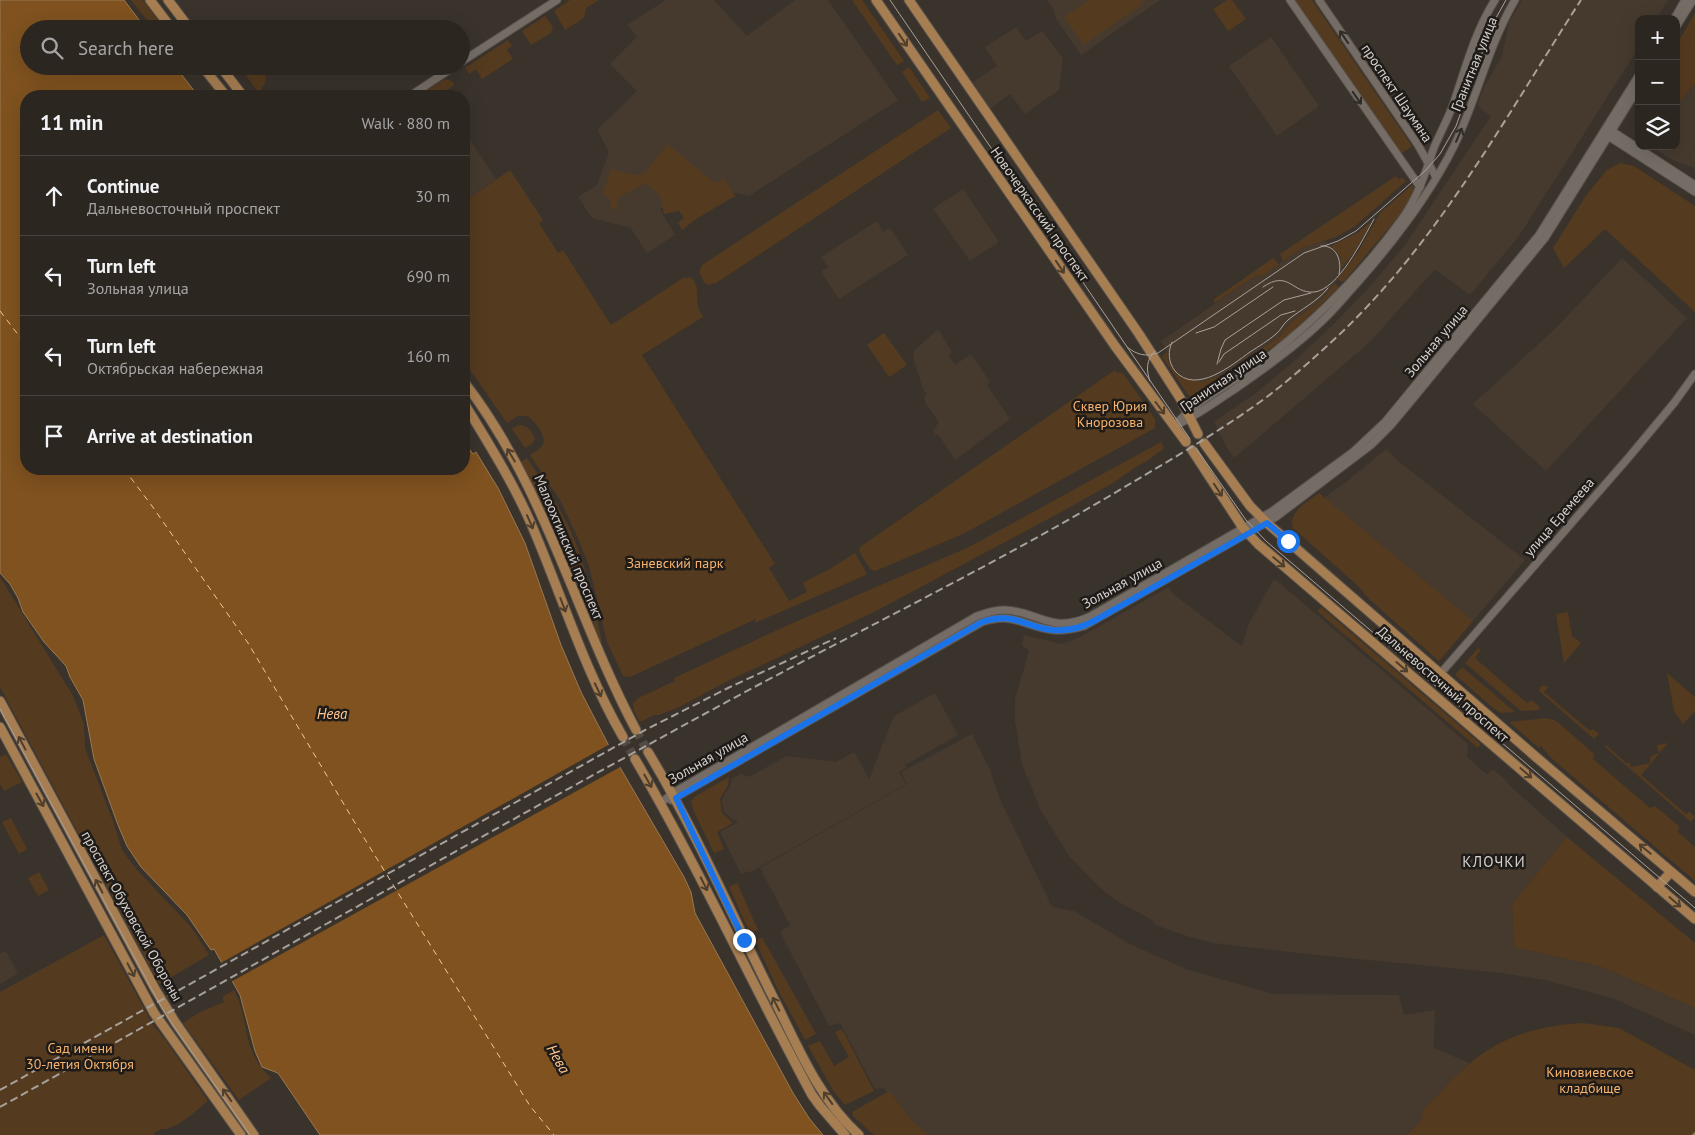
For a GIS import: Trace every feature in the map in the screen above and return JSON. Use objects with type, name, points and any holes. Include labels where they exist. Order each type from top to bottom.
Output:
[{"type":"main road","points":[[150,0],[165,20]]},
{"type":"main road","points":[[168,0],[183,20]]},
{"type":"main road","name":"Новочеркасский проспект","points":[[876,0],[1134,373],[1186,442]]},
{"type":"main road","name":"Новочеркасский проспект","points":[[909,0],[1139,334],[1198,434]]},
{"type":"main road","points":[[209,75],[221,90]]},
{"type":"main road","points":[[227,75],[238,90]]},
{"type":"main road","name":"Малоохтинский проспект","points":[[470,390],[515,460],[541,512],[605,669],[636,730]]},
{"type":"main road","name":"Малоохтинский проспект","points":[[470,413],[497,457],[528,518],[591,676],[623,737]]},
{"type":"main road","name":"Дальневосточный проспект","points":[[1204,444],[1250,506],[1264,520],[1440,674],[1695,892]]},
{"type":"main road","name":"Дальневосточный проспект","points":[[1193,452],[1246,531],[1695,919]]},
{"type":"main road","name":"проспект Обуховской Обороны","points":[[0,701],[155,989],[179,1028],[254,1135]]},
{"type":"main road","name":"проспект Обуховской Обороны","points":[[0,727],[154,1012],[241,1135]]},
{"type":"main road","points":[[648,752],[674,796],[796,1044],[824,1093],[860,1135]]},
{"type":"main road","points":[[635,759],[661,803],[812,1095],[845,1135]]},
{"type":"main road","points":[[1657,887],[1671,872]]},
{"type":"street","points":[[470,56],[557,0]]},
{"type":"street","points":[[1290,0],[1420,187]]},
{"type":"street","name":"проспект Шаумяна","points":[[1319,0],[1418,145],[1436,177]]},
{"type":"street","name":"Гранитная улица","points":[[1189,416],[1258,365],[1318,316],[1370,259],[1401,220],[1414,201],[1420,187],[1450,113],[1481,24],[1495,0]]},
{"type":"street","name":"Гранитная улица","points":[[1174,426],[1262,370],[1322,321],[1406,224],[1436,177],[1457,138],[1471,107],[1504,20],[1516,0]]},
{"type":"street","points":[[1676,15],[1685,0]]},
{"type":"street","points":[[1680,21],[1693,0]]},
{"type":"street","points":[[419,90],[442,75]]},
{"type":"street","name":"Зольная улица","points":[[661,803],[977,616],[997,610],[1006,610],[1053,623],[1063,624],[1082,620],[1246,531],[1357,457],[1391,426],[1540,244],[1608,132],[1635,82]]},
{"type":"street","name":"Зольная улица","points":[[1608,132],[1635,93]]},
{"type":"street","points":[[1608,132],[1695,185]]},
{"type":"street","points":[[1608,132],[1695,192]]},
{"type":"street","points":[[1408,171],[1424,176],[1436,177]]},
{"type":"street","name":"улица Еремеева","points":[[1440,674],[1629,457],[1674,403],[1695,374]]},
{"type":"shaded area","points":[[666,0],[714,0],[747,36],[795,0],[828,0],[898,100],[749,196],[704,186],[660,209],[675,235],[647,253],[631,228],[592,218],[578,197],[597,185],[609,152],[597,130],[637,91],[610,64],[637,37],[627,25]]},
{"type":"shaded area","points":[[1047,0],[1160,0],[1081,55],[1057,20]]},
{"type":"shaded area","points":[[1522,0],[1668,0],[1659,15],[1635,15],[1635,53],[1519,236],[1470,295],[1435,269],[1369,343],[1234,458],[1214,422],[1257,392],[1293,362],[1334,324],[1372,284],[1405,245],[1491,116],[1482,110],[1478,104],[1483,89],[1502,56],[1509,22]]},
{"type":"shaded area","points":[[1016,27],[1026,41],[1042,31],[1063,58],[1059,90],[1025,114],[1010,94],[990,109],[973,82],[997,66],[985,47]]},
{"type":"shaded area","points":[[1271,37],[1319,106],[1277,136],[1229,66]]},
{"type":"shaded area","points":[[1695,84],[1695,168],[1676,162],[1656,150],[1680,150],[1680,101]]},
{"type":"shaded area","points":[[470,140],[496,179],[470,198]]},
{"type":"shaded area","points":[[963,189],[999,242],[970,261],[933,209]]},
{"type":"shaded area","points":[[877,221],[883,232],[890,228],[908,255],[839,299],[821,272],[828,267],[821,257]]},
{"type":"shaded area","points":[[1324,241],[1340,255],[1343,272],[1321,301],[1290,323],[1279,337],[1217,378],[1199,382],[1199,380],[1192,381],[1181,377],[1173,371],[1161,341],[1258,274],[1261,276],[1302,248]]},
{"type":"shaded area","points":[[1622,258],[1687,318],[1546,471],[1473,404],[1557,327]]},
{"type":"shaded area","points":[[938,329],[952,352],[948,355],[955,365],[971,354],[990,382],[987,385],[1010,419],[955,460],[938,434],[935,436],[933,431],[939,422],[926,404],[924,396],[927,394],[923,389],[913,357],[915,350]]},
{"type":"shaded area","points":[[1386,449],[1398,461],[1525,560],[1473,621],[1324,498]]},
{"type":"shaded area","points":[[1276,580],[1468,744],[1467,757],[1487,775],[1491,770],[1494,770],[1567,837],[1512,904],[1514,947],[1602,967],[1695,1008],[1695,1035],[1612,998],[1545,980],[1502,973],[1213,943],[1190,937],[1155,925],[1152,920],[1115,900],[1095,883],[1069,856],[1041,811],[1022,764],[1015,721],[1015,699],[1029,651],[1022,645],[1024,635],[1062,644],[1080,637],[1169,587],[1173,594],[1242,646],[1249,623],[1273,581]]},
{"type":"shaded area","points":[[935,693],[958,735],[905,765],[906,768],[899,772],[906,784],[749,873],[747,871],[741,874],[720,832],[738,822],[730,818],[724,811],[722,801],[730,787],[732,778],[741,774],[749,777],[787,756],[836,762],[854,752],[869,779],[894,716]]},
{"type":"shaded area","points":[[972,734],[990,770],[999,797],[1052,907],[1074,911],[1130,944],[1186,969],[1273,994],[1399,995],[1404,1015],[1435,1010],[1434,1048],[1469,1063],[1420,1113],[1424,1117],[1407,1135],[926,1135],[909,1121],[902,1109],[883,1088],[875,1089],[840,1023],[829,1026],[780,932],[790,925],[760,868],[907,784],[901,772]]},
{"type":"shaded area","points":[[6,951],[18,974],[0,984],[0,954]]},
{"type":"green space","points":[[131,0],[143,0],[158,20],[147,20]]},
{"type":"green space","points":[[570,0],[599,0],[586,8],[584,18],[565,30],[554,11]]},
{"type":"green space","points":[[852,0],[862,0],[904,61],[897,65]]},
{"type":"green space","points":[[1089,0],[1142,0],[1144,3],[1084,45],[1064,17]]},
{"type":"green space","points":[[1227,0],[1232,0],[1246,19],[1228,31],[1213,9]]},
{"type":"green space","points":[[1295,0],[1312,0],[1412,146],[1401,154]]},
{"type":"green space","points":[[1695,13],[1695,84],[1680,101],[1680,60],[1680,39]]},
{"type":"green space","points":[[545,16],[553,27],[551,33],[531,45],[522,31]]},
{"type":"green space","points":[[508,40],[512,46],[507,50],[513,59],[482,79],[476,69],[470,73],[470,65]]},
{"type":"green space","points":[[909,67],[930,98],[922,102],[902,72]]},
{"type":"green space","points":[[246,75],[265,75],[266,81],[261,90],[257,90]]},
{"type":"green space","points":[[445,79],[452,81],[454,85],[447,90],[427,90]]},
{"type":"green space","points":[[938,110],[951,128],[716,283],[708,285],[704,282],[699,272],[702,265]]},
{"type":"green space","points":[[667,144],[715,183],[724,178],[735,196],[696,219],[682,230],[678,223],[684,218],[679,211],[664,214],[657,192],[644,184],[617,198],[618,206],[609,211],[612,202],[603,192],[611,169],[634,175],[645,173]]},
{"type":"green space","points":[[1620,163],[1634,166],[1695,206],[1695,312],[1605,229],[1564,268],[1553,248],[1585,197],[1607,170]]},
{"type":"green space","name":"Заневский парк","points":[[510,170],[543,220],[539,223],[558,253],[563,250],[611,325],[683,278],[690,277],[695,283],[698,306],[703,317],[642,355],[775,564],[769,568],[789,601],[807,592],[803,583],[800,584],[828,570],[855,553],[866,575],[755,623],[756,619],[630,677],[623,676],[607,642],[589,566],[577,536],[560,500],[530,455],[543,444],[542,433],[528,416],[518,416],[507,423],[470,370],[470,198]]},
{"type":"green space","points":[[1396,176],[1398,179],[1403,178],[1406,181],[1354,227],[1336,237],[1302,248],[1283,261],[1280,254]]},
{"type":"green space","points":[[1412,185],[1414,194],[1398,217],[1344,281],[1341,282],[1338,279],[1358,252],[1380,213]]},
{"type":"green space","points":[[1372,221],[1356,250],[1342,268],[1340,255],[1331,246],[1357,233]]},
{"type":"green space","points":[[1273,258],[1279,264],[1261,277],[1258,274],[1215,303],[1213,300]]},
{"type":"green space","points":[[1335,283],[1338,288],[1289,335],[1198,401],[1189,396],[1162,357],[1167,352],[1170,365],[1177,374],[1187,379],[1199,380],[1200,382],[1222,376],[1279,337],[1290,323],[1321,301]]},
{"type":"green space","points":[[884,333],[907,365],[889,377],[867,345]]},
{"type":"green space","name":"Сквер Юрия Кнорозова","points":[[1115,370],[1116,372],[1123,373],[1155,419],[1155,428],[963,534],[875,571],[870,569],[859,551],[860,547]]},
{"type":"green space","points":[[518,425],[529,429],[535,439],[533,443],[525,448],[512,429]]},
{"type":"green space","points":[[1161,442],[1164,448],[1113,483],[876,611],[728,681],[677,708],[654,715],[640,722],[634,711],[633,704],[638,698],[675,681],[674,678],[788,625],[969,547]]},
{"type":"green space","points":[[527,458],[544,483],[575,541],[585,569],[592,598],[602,641],[599,644],[520,463]]},
{"type":"green space","points":[[1319,493],[1473,621],[1439,661],[1293,528],[1292,522],[1296,512]]},
{"type":"green space","points":[[0,577],[73,696],[84,724],[85,748],[122,850],[137,870],[191,927],[209,955],[159,984],[0,687]]},
{"type":"green space","points":[[1321,607],[1481,744],[1478,748],[1317,611]]},
{"type":"green space","points":[[1568,612],[1572,637],[1581,643],[1564,663],[1556,614]]},
{"type":"green space","points":[[1478,648],[1481,650],[1475,658],[1527,703],[1531,700],[1539,706],[1539,710],[1521,711],[1465,663]]},
{"type":"green space","points":[[1462,667],[1515,712],[1502,713],[1497,711],[1455,675]]},
{"type":"green space","points":[[1667,673],[1695,697],[1695,711],[1683,724],[1674,711]]},
{"type":"green space","points":[[1541,686],[1549,686],[1544,692],[1590,731],[1593,729],[1599,734],[1594,739],[1539,691]]},
{"type":"green space","points":[[1546,718],[1560,724],[1594,754],[1593,759],[1650,808],[1655,806],[1679,826],[1678,832],[1695,847],[1695,881],[1550,757],[1541,746],[1539,748],[1509,722]]},
{"type":"green space","points":[[1668,743],[1641,775],[1686,814],[1690,812],[1695,817],[1691,822],[1605,747],[1606,745],[1626,763],[1629,763],[1631,767],[1650,763],[1651,756],[1659,753],[1657,745]]},
{"type":"green space","points":[[6,754],[22,782],[4,791],[0,784],[0,757]]},
{"type":"green space","points":[[729,777],[728,785],[720,799],[722,813],[733,823],[717,832],[724,849],[714,853],[691,802],[694,797]]},
{"type":"green space","points":[[11,818],[27,849],[19,854],[2,822]]},
{"type":"green space","points":[[1567,837],[1695,943],[1695,1008],[1602,967],[1514,947],[1512,904]]},
{"type":"green space","points":[[39,872],[49,890],[38,896],[28,878]]},
{"type":"green space","points":[[737,883],[758,930],[750,933],[729,887]]},
{"type":"green space","name":"Сад имени 30-летия Октября","points":[[104,935],[153,1025],[208,1101],[179,1124],[161,1129],[154,1133],[155,1135],[0,1135],[0,992]]},
{"type":"green space","points":[[762,937],[816,1034],[805,1040],[777,988],[755,940]]},
{"type":"green space","points":[[234,990],[243,1013],[250,1046],[261,1067],[271,1078],[239,1100],[183,1023],[200,1012],[224,1002],[222,997]]},
{"type":"green space","name":"Киновиевское кладбище","points":[[1583,1023],[1619,1028],[1695,1070],[1695,1135],[1407,1135],[1424,1117],[1420,1113],[1456,1076],[1481,1054],[1508,1039],[1537,1029]]},
{"type":"green space","points":[[842,1029],[874,1091],[845,1105],[834,1092],[808,1046],[820,1041],[834,1066],[849,1057],[835,1032]]},
{"type":"green space","points":[[889,1091],[912,1121],[929,1135],[874,1135],[853,1116],[852,1112]]},
{"type":"water","name":"Нева","points":[[0,0],[124,0],[139,20],[20,20],[20,75],[182,75],[193,90],[20,90],[20,475],[470,475],[470,450],[473,454],[476,452],[498,488],[525,543],[561,645],[581,692],[621,769],[684,877],[691,892],[695,913],[793,1093],[809,1118],[823,1135],[320,1135],[278,1073],[262,1067],[255,1051],[240,995],[214,949],[211,950],[187,915],[141,867],[127,846],[94,759],[83,700],[66,666],[44,642],[23,612],[10,584],[0,573]]},
{"type":"pier","points":[[610,744],[622,766],[229,983],[219,964]]},
{"type":"ferry route","points":[[0,311],[20,337]]},
{"type":"ferry route","points":[[129,475],[248,643],[361,833],[530,1106],[554,1135]]},
{"type":"tunnel","points":[[636,730],[648,752]]},
{"type":"tunnel","points":[[623,737],[635,759]]},
{"type":"tram line","points":[[890,0],[1190,439]]},
{"type":"tram line","points":[[1127,347],[1134,352],[1142,354],[1158,353],[1304,253],[1338,241],[1356,231],[1426,170],[1440,154],[1456,126],[1492,25],[1506,0]]},
{"type":"tram line","points":[[1263,287],[1279,280],[1290,283],[1300,290],[1307,292],[1323,289],[1341,273],[1357,250],[1374,219]]},
{"type":"tram line","points":[[1321,246],[1326,246],[1335,251],[1340,264],[1339,274]]},
{"type":"tram line","points":[[1196,333],[1214,327],[1273,287]]},
{"type":"tram line","points":[[1172,342],[1169,357],[1175,371],[1184,378],[1193,380],[1203,379],[1224,370],[1273,337],[1288,320],[1328,288]]},
{"type":"tram line","points":[[1217,364],[1225,340],[1284,300],[1311,293]]},
{"type":"tram line","points":[[1219,362],[1224,354],[1281,315],[1295,311]]},
{"type":"tram line","points":[[1150,381],[1148,365],[1155,351]]},
{"type":"tram line","points":[[1196,448],[1246,520],[1266,541],[1695,908]]},
{"type":"tram line","points":[[0,709],[162,1008],[250,1135]]},
{"type":"railway","points":[[0,1107],[640,749],[1027,543],[1176,456],[1247,411],[1284,384],[1339,335],[1375,298],[1409,258],[1470,175],[1581,0]]},
{"type":"railway","points":[[0,1090],[647,729],[728,688],[836,638]]},
{"type":"district","name":"КЛОЧКИ","points":[[1494,862]]},
{"type":"route","points":[[744,940],[676,798],[982,622],[998,617],[1006,617],[1052,630],[1075,629],[1094,621],[1267,523],[1288,541]]}]
